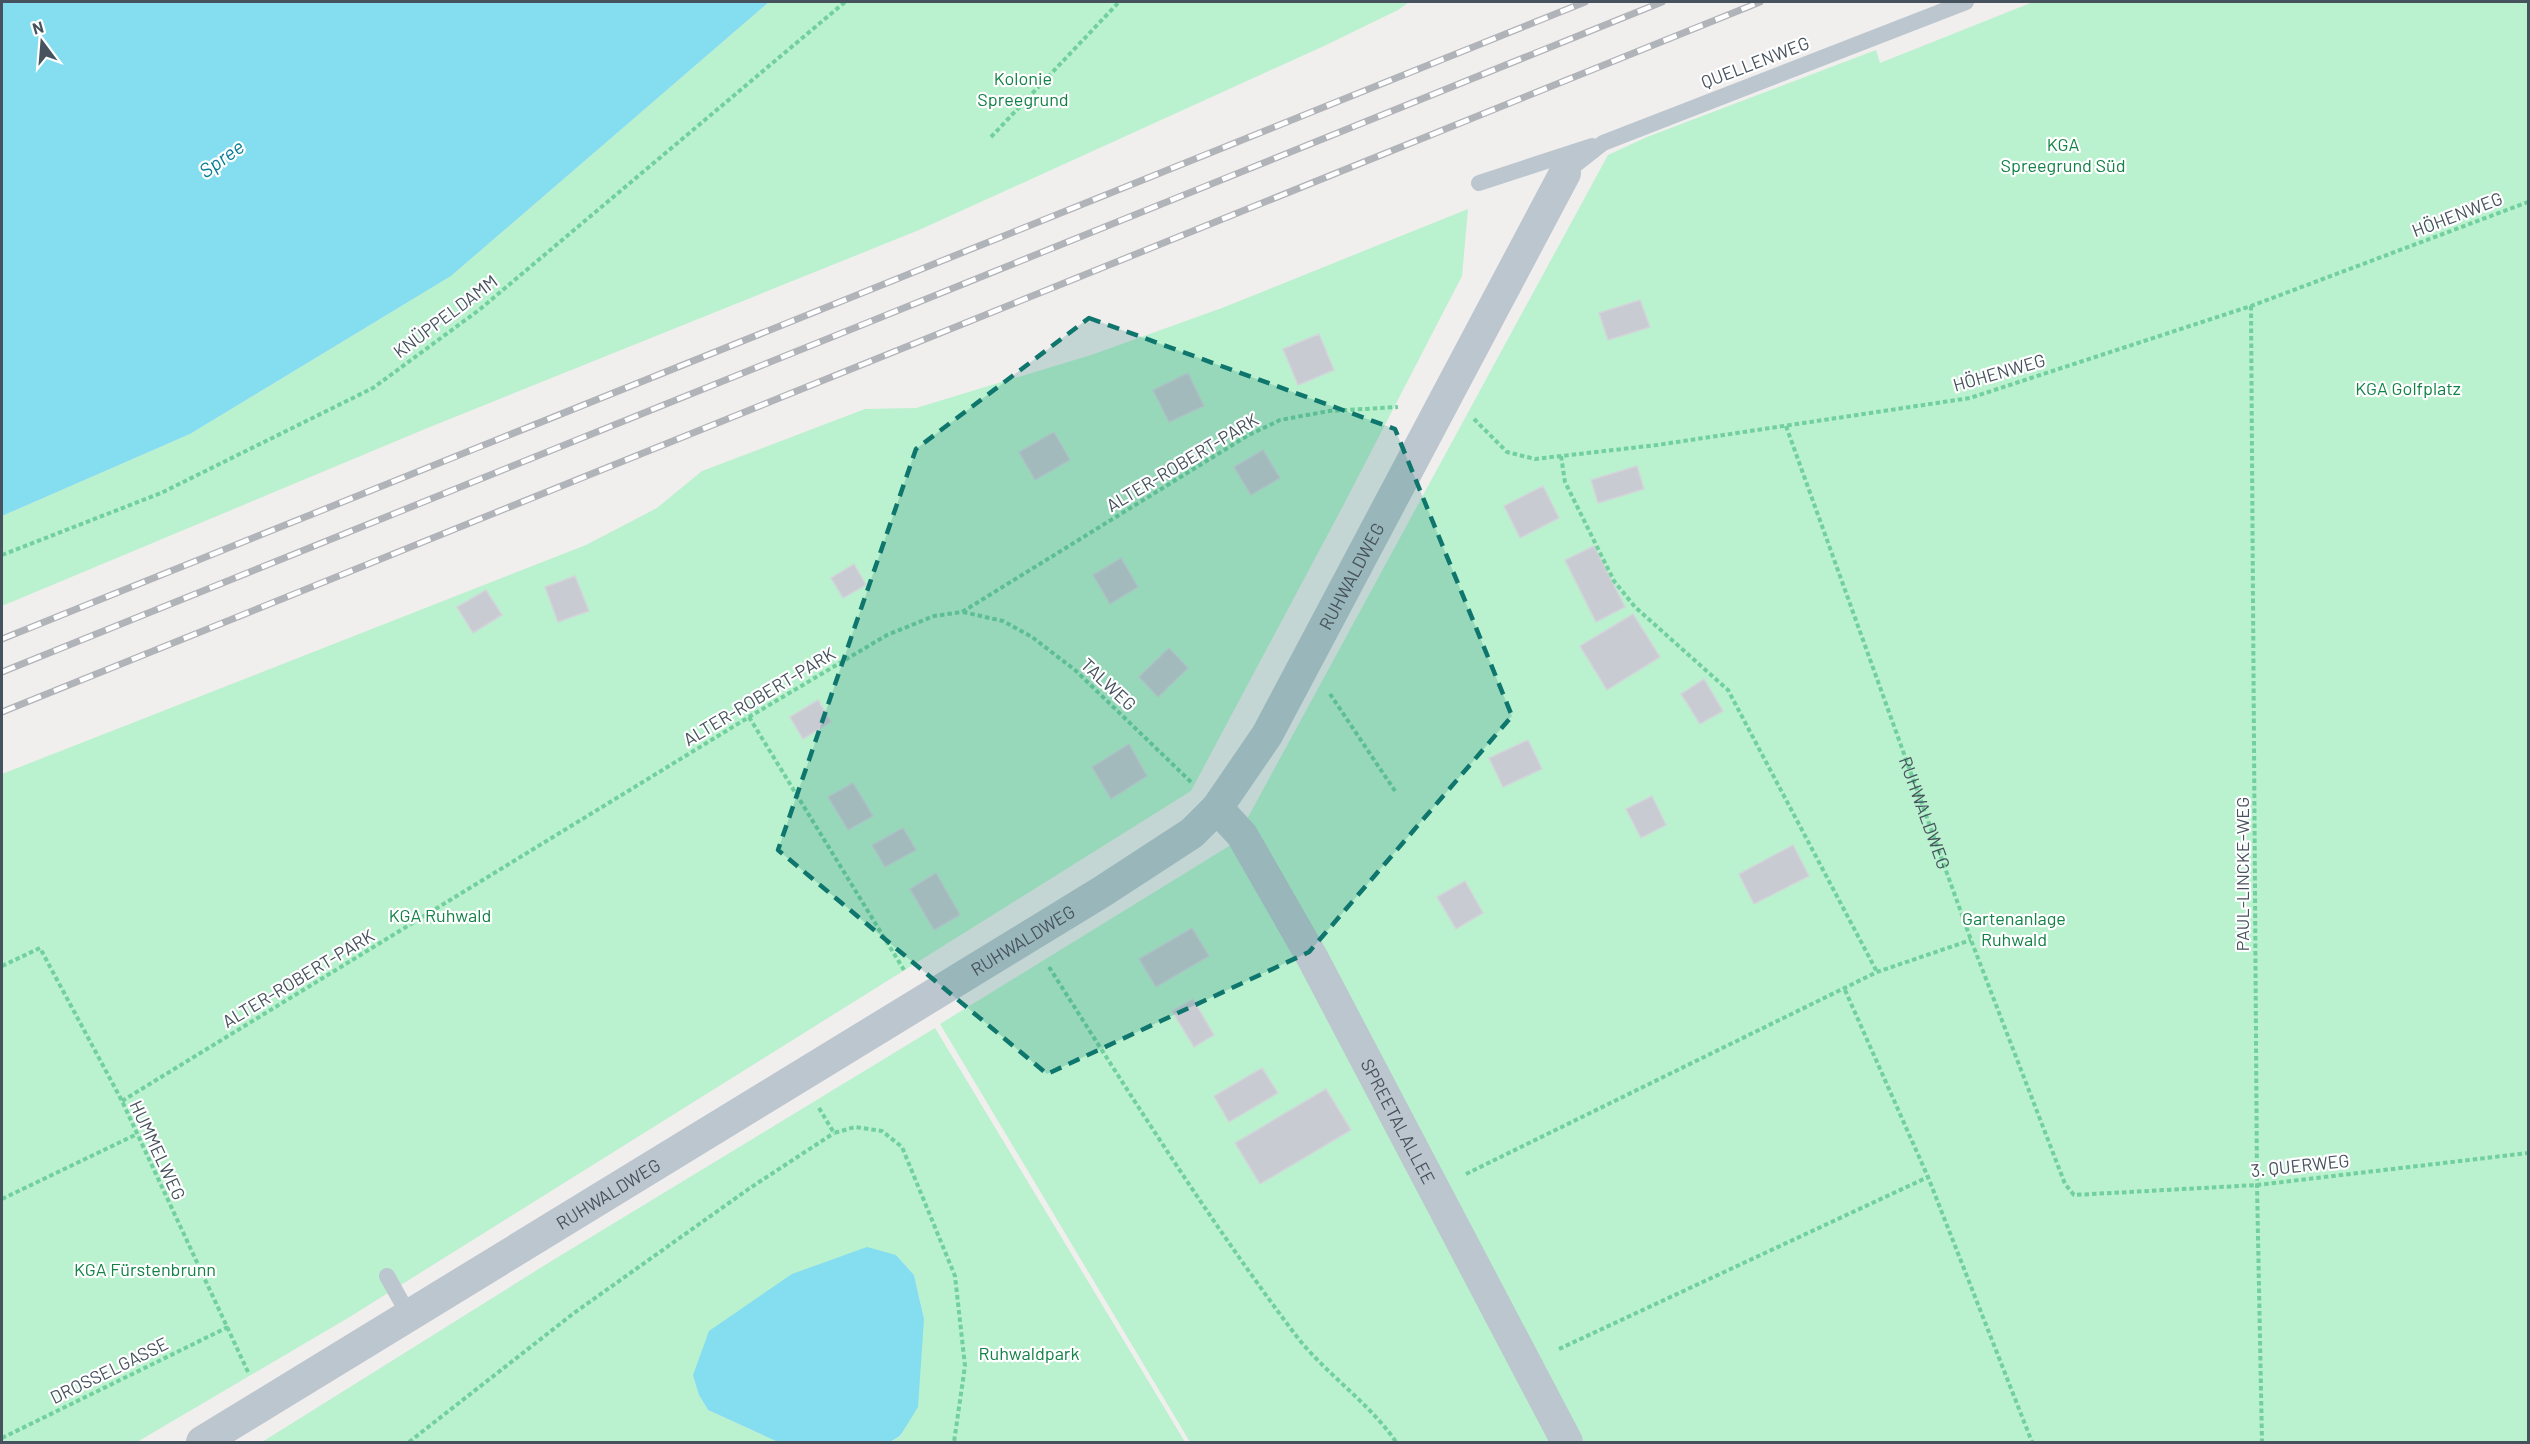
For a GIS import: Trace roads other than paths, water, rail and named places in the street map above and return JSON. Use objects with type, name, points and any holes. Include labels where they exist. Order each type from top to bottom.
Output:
[{"type":"street","name":"RUHWALDWEG","points":[[202,1443],[1029,937],[1192,832],[1217,808],[1267,735],[1302,668],[1456,409],[1565,174]]},
{"type":"street","name":"SPREETALALLEE","points":[[1217,808],[1242,835],[1313,959],[1567,1443]]},
{"type":"lane","name":"QUELLENWEG","points":[[1565,174],[1603,143],[1966,2]]},
{"type":"lane","points":[[1479,183],[1603,143]]},
{"type":"lane","points":[[387,1276],[410,1317]]},
{"type":"water","name":"Spree","points":[[2,2],[769,2],[451,276],[190,434],[2,516]]},
{"type":"water","points":[[867,1247],[896,1255],[914,1275],[924,1319],[918,1407],[900,1436],[890,1442],[778,1442],[708,1410],[699,1395],[693,1375],[709,1331],[792,1274]]},
{"type":"railway","points":[[2,639],[1585,2]]},
{"type":"railway","points":[[2,672],[1662,2]]},
{"type":"railway","points":[[2,712],[1760,2]]},
{"type":"park label","name":"Kolonie Spreegrund","points":[[1023,88]]},
{"type":"park label","name":"KGA Spreegrund Süd","points":[[2063,154]]},
{"type":"park label","name":"KGA Golfplatz","points":[[2408,388]]},
{"type":"park label","name":"KGA Ruhwald","points":[[440,915]]},
{"type":"park label","name":"Gartenanlage Ruhwald","points":[[2014,928]]},
{"type":"park label","name":"KGA Fürstenbrunn","points":[[145,1269]]},
{"type":"park label","name":"Ruhwaldpark","points":[[1029,1353]]}]
